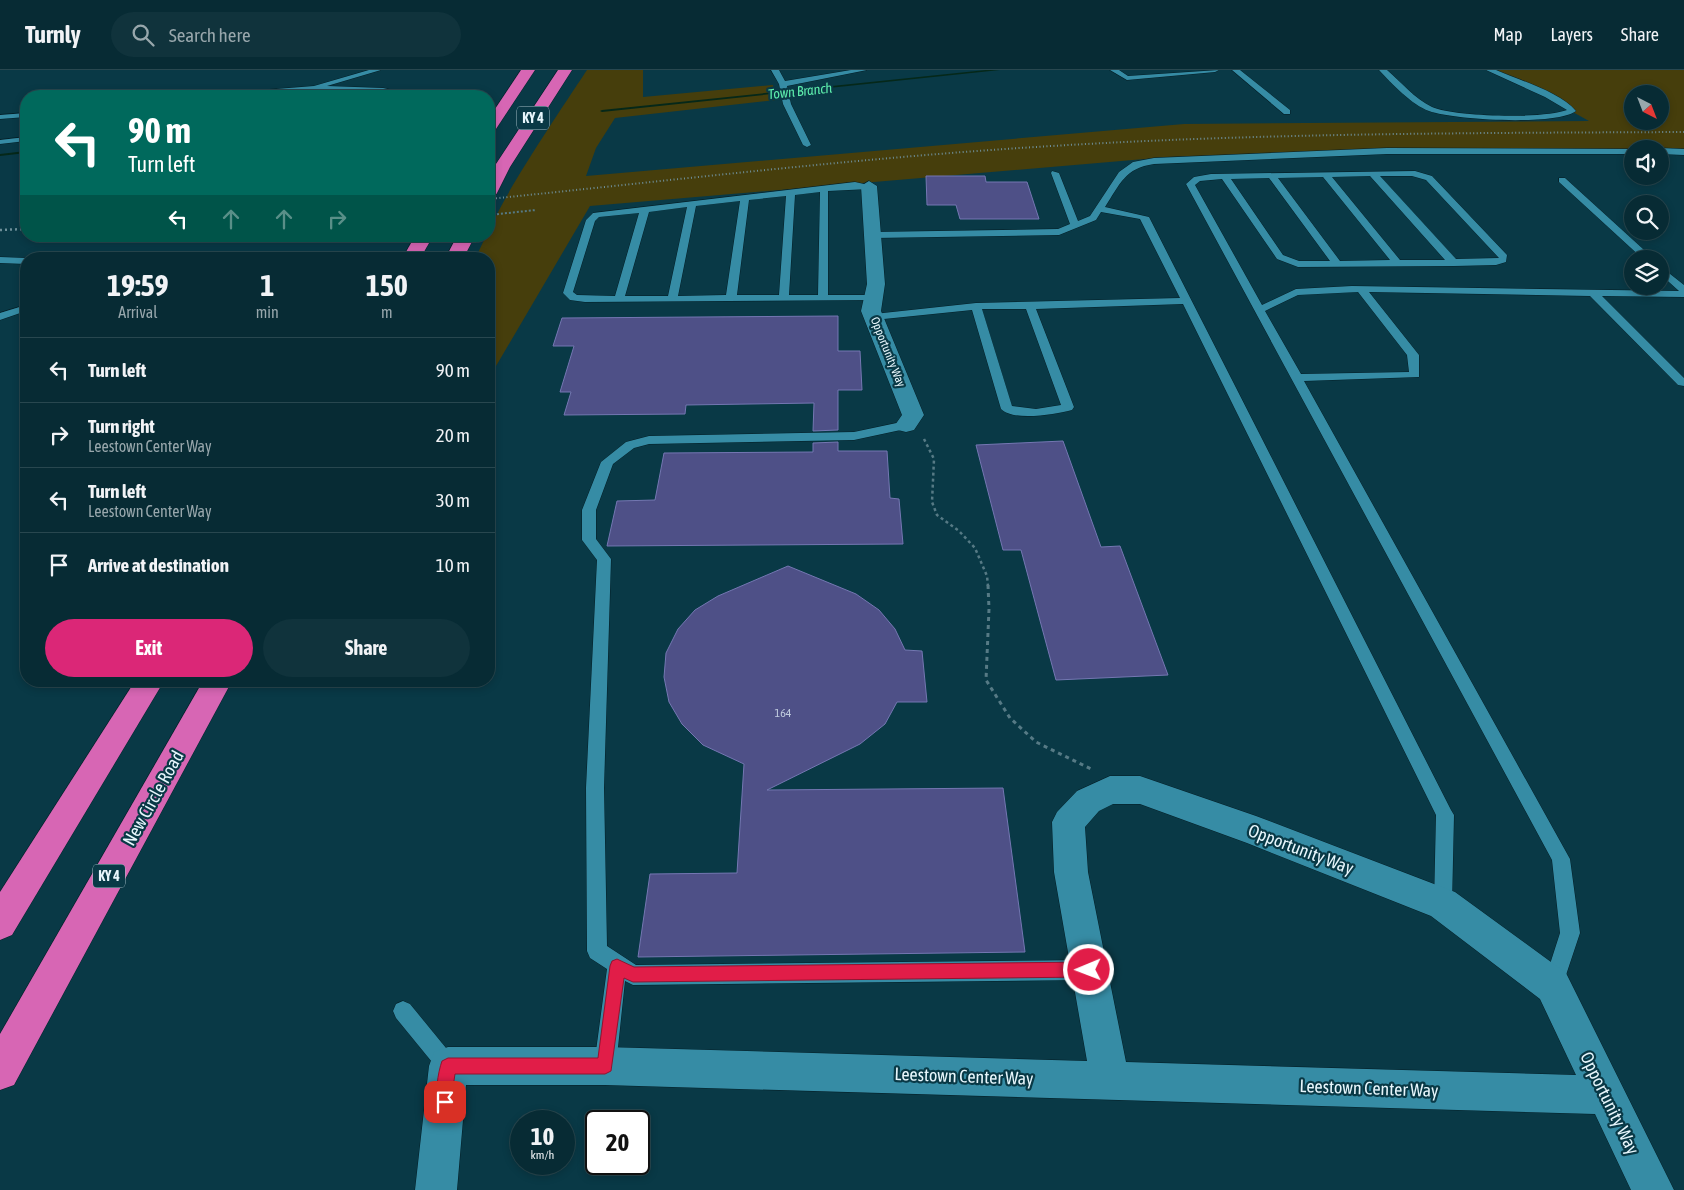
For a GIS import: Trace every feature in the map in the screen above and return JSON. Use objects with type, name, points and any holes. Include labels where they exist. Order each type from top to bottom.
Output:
[{"type":"highway","name":"KY 4","points":[[495,120],[528,70]]},
{"type":"highway","name":"KY 4","points":[[495,182],[502,167],[565,70]]},
{"type":"highway","points":[[0,923],[146,687]]},
{"type":"highway","name":"New Circle Road","points":[[0,1071],[215,687]]},
{"type":"street","name":"Opportunity Way","points":[[870,186],[876,284],[874,308],[913,415],[906,425]]},
{"type":"street","name":"Opportunity Way","points":[[1110,1081],[1072,872],[1068,822],[1088,801],[1110,790],[1140,790],[1256,831],[1443,904],[1552,986],[1653,1190]]},
{"type":"street","name":"Leestown Center Way","points":[[448,1066],[605,1066],[1604,1094]]},
{"type":"street","points":[[436,1190],[448,1066]]},
{"type":"lane","points":[[320,88],[318,86],[328,82],[377,70]]},
{"type":"lane","points":[[775,70],[784,87],[787,104],[807,145]]},
{"type":"lane","points":[[784,87],[863,70]]},
{"type":"lane","points":[[1114,70],[1127,78],[1216,70]]},
{"type":"lane","points":[[1236,70],[1287,112]]},
{"type":"lane","points":[[1383,70],[1430,109],[1447,114],[1478,118],[1558,115],[1572,111],[1570,107],[1557,100],[1490,70]]},
{"type":"lane","points":[[293,90],[320,88],[383,90]]},
{"type":"lane","points":[[0,117],[20,115]]},
{"type":"lane","points":[[0,142],[20,140]]},
{"type":"lane","points":[[873,235],[1059,232],[1093,218],[1122,174],[1136,164],[1154,161],[1387,151],[1624,150]]},
{"type":"lane","points":[[1669,151],[1684,152]]},
{"type":"lane","points":[[1055,173],[1075,226]]},
{"type":"lane","points":[[1373,174],[1454,263]]},
{"type":"lane","points":[[1225,176],[1280,257],[1298,264],[1496,262],[1503,260],[1504,256],[1429,178],[1412,174],[1225,176],[1197,179],[1190,184],[1561,859],[1570,933],[1552,986]]},
{"type":"lane","points":[[1326,175],[1397,263]]},
{"type":"lane","points":[[1272,176],[1337,263]]},
{"type":"lane","points":[[1562,180],[1639,250]]},
{"type":"lane","points":[[870,186],[824,188],[596,215],[591,220],[568,293],[574,298],[585,299],[823,298],[874,308],[1030,306],[1185,300]]},
{"type":"lane","points":[[823,298],[824,188]]},
{"type":"lane","points":[[784,299],[791,192]]},
{"type":"lane","points":[[731,299],[744,197]]},
{"type":"lane","points":[[672,299],[692,203]]},
{"type":"lane","points":[[619,299],[645,208]]},
{"type":"lane","points":[[1099,209],[1144,217],[1445,815],[1443,904]]},
{"type":"lane","points":[[0,260],[20,261]]},
{"type":"lane","points":[[1669,277],[1684,290]]},
{"type":"lane","points":[[1260,310],[1296,292],[1361,289],[1684,294]]},
{"type":"lane","points":[[1296,378],[1416,375],[1413,355],[1361,289]]},
{"type":"lane","points":[[1594,294],[1682,383]]},
{"type":"lane","points":[[976,306],[1007,409],[1036,413],[1068,407],[1030,306]]},
{"type":"lane","points":[[0,317],[20,310]]},
{"type":"lane","points":[[906,425],[854,436],[649,440],[630,446],[606,462],[588,510],[589,540],[604,559],[595,788],[597,951],[633,975],[1089,970]]},
{"type":"lane","points":[[605,1066],[617,966]]},
{"type":"lane","points":[[403,1011],[448,1066]]},
{"type":"path","points":[[495,214],[536,210]]},
{"type":"path","points":[[906,425],[923,438],[934,459],[932,502],[937,515],[958,531],[975,548],[987,576],[989,609],[986,644],[986,680],[1010,718],[1036,742],[1072,761],[1140,790]]},
{"type":"shaded area","points":[[587,70],[643,70],[643,97],[773,85],[776,100],[615,118],[596,148],[586,176],[1184,124],[1589,121],[1497,70],[1684,70],[1684,152],[1669,150],[1669,140],[1624,140],[1624,152],[1387,151],[1168,157],[590,206],[495,368],[495,252],[478,252],[483,242],[495,242],[495,220],[516,181]]},
{"type":"building","points":[[926,176],[985,176],[986,182],[1027,182],[1039,219],[960,219],[956,205],[927,205]]},
{"type":"building","points":[[838,316],[838,351],[860,351],[862,390],[838,390],[838,430],[813,431],[814,403],[686,405],[685,414],[564,415],[571,392],[560,392],[574,346],[553,346],[562,318]]},
{"type":"building","points":[[1063,441],[1101,547],[1120,546],[1168,675],[1056,680],[1021,550],[1003,550],[976,445]]},
{"type":"building","points":[[838,442],[838,451],[887,451],[890,498],[899,499],[903,544],[607,546],[617,501],[655,500],[664,453],[813,452],[813,443]]},
{"type":"building","points":[[788,566],[856,594],[879,610],[895,629],[905,650],[922,651],[927,702],[897,702],[885,724],[860,744],[767,790],[1003,788],[1025,952],[638,957],[650,874],[737,873],[744,764],[703,745],[682,724],[669,702],[664,677],[666,653],[678,629],[695,610],[718,596]]},
{"type":"waterway","name":"Town Branch","points":[[602,111],[998,70]]},
{"type":"waterway","name":"Town Branch","points":[[0,155],[20,153]]},
{"type":"railway","points":[[495,198],[911,156],[1052,146],[1289,136],[1684,132]]},
{"type":"railway","points":[[0,230],[20,229]]},
{"type":"route","points":[[445,1102],[448,1066],[605,1066],[617,966],[633,975],[1089,970]]}]
